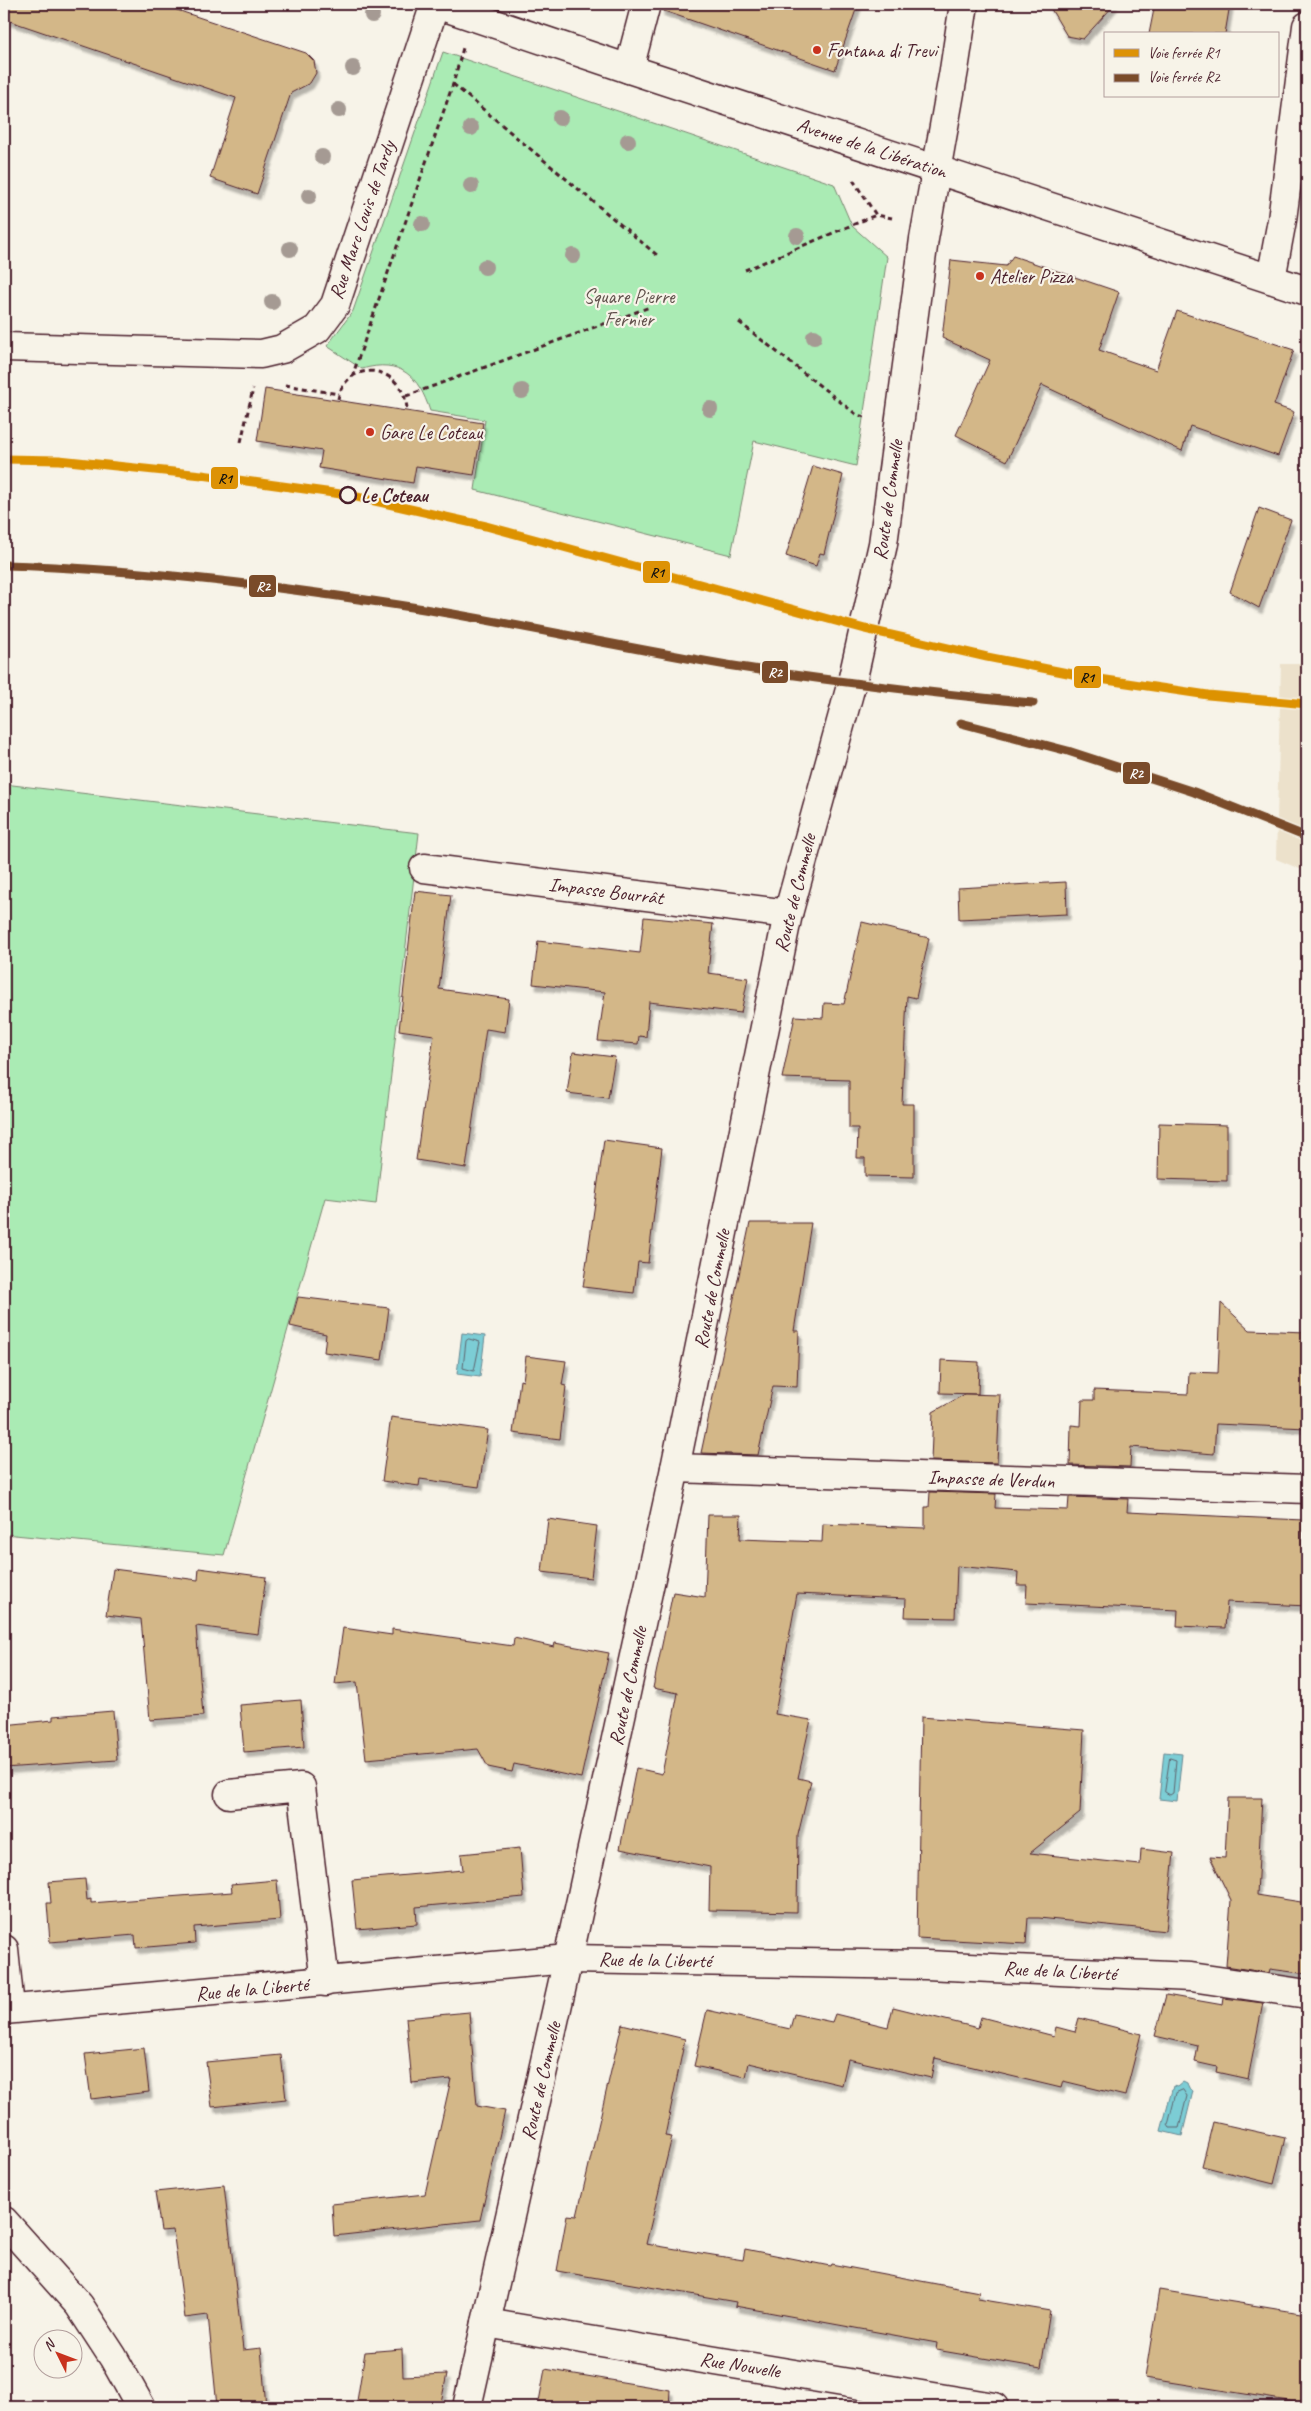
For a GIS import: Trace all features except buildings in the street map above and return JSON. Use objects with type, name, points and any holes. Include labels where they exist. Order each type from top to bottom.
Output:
[{"type":"street","name":"Avenue de la Libération","points":[[436,4],[1307,291]]},
{"type":"street","name":"Rue Marc Louis de Tardy","points":[[4,347],[261,354],[282,349],[317,329],[335,305],[436,4]]},
{"type":"street","points":[[629,69],[646,4]]},
{"type":"street","name":"Route de Commelle","points":[[467,2407],[568,1959],[675,1468],[788,914],[862,642],[883,544],[936,169],[953,79],[964,4]]},
{"type":"street","points":[[1271,279],[1282,220],[1307,26]]},
{"type":"street","name":"Impasse Bourrât","points":[[424,868],[788,914]]},
{"type":"street","name":"Impasse de Verdun","points":[[675,1468],[1307,1490]]},
{"type":"street","points":[[229,1794],[301,1787],[325,1982]]},
{"type":"street","points":[[4,1949],[7,2009]]},
{"type":"street","name":"Rue de la Liberté","points":[[7,2009],[568,1959],[926,1965],[1182,1976],[1307,1994]]},
{"type":"street","points":[[4,2221],[79,2305],[113,2357],[141,2407]]},
{"type":"street","name":"Rue Nouvelle","points":[[486,2323],[994,2407]]},
{"type":"path","points":[[352,377],[453,84],[472,16]]},
{"type":"path","points":[[453,84],[658,256]]},
{"type":"path","points":[[848,141],[842,162],[876,215]]},
{"type":"path","points":[[745,270],[876,215],[928,224]]},
{"type":"path","points":[[406,396],[650,306]]},
{"type":"path","points":[[738,322],[857,416],[900,422]]},
{"type":"path","points":[[241,442],[261,354]]},
{"type":"path","points":[[338,399],[344,384],[352,377],[362,372],[373,371],[384,373],[393,378],[406,396],[407,408]]},
{"type":"path","points":[[283,385],[339,394]]},
{"type":"shaded area","points":[[1281,664],[1307,664],[1307,872],[1276,859]]},
{"type":"green space","name":"Square Pierre Fernier","points":[[443,52],[834,184],[852,226],[887,257],[856,466],[754,441],[731,555],[475,490],[485,420],[430,411],[420,388],[414,379],[406,373],[397,368],[387,366],[362,369],[327,346],[353,311]]},
{"type":"green space","points":[[4,784],[419,833],[376,1204],[325,1198],[224,1555],[4,1534]]},
{"type":"water","points":[[462,1333],[485,1336],[480,1377],[457,1374]]},
{"type":"water","points":[[1164,1752],[1182,1754],[1177,1801],[1159,1799]]},
{"type":"water","points":[[1183,2082],[1193,2091],[1182,2136],[1161,2131],[1173,2086],[1177,2087]]},
{"type":"rail line","name":"R1","points":[[4,459],[59,460],[202,475],[348,495],[486,526],[865,629],[987,657],[1093,678],[1208,695],[1307,704]]},
{"type":"rail line","name":"R2","points":[[4,565],[109,570],[319,593],[424,609],[727,665],[880,686],[1033,703]]},
{"type":"rail line","name":"R2","points":[[961,723],[1068,751],[1194,792],[1307,837]]},
{"type":"place","name":"Fontana di Trevi","points":[[817,50]]},
{"type":"place","name":"Atelier Pizza","points":[[980,276]]},
{"type":"place","name":"Gare Le Coteau","points":[[370,432]]},
{"type":"place","name":"Le Coteau","points":[[348,495]]}]
